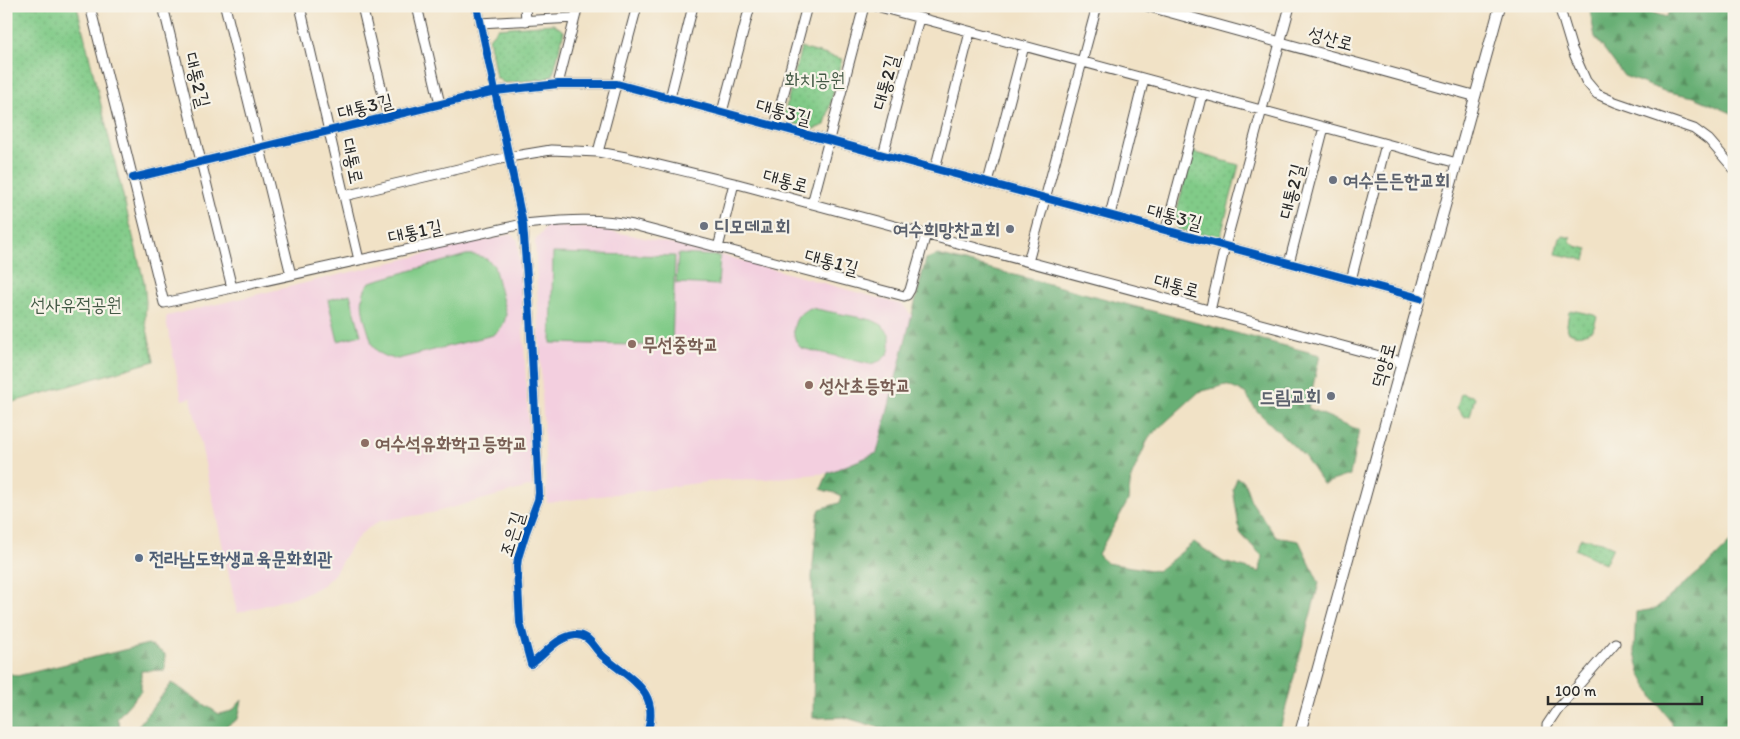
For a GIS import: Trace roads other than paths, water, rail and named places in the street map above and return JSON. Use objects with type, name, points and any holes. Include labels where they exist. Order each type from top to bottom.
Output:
[{"type":"street","name":"대통1길","points":[[90,6],[164,303],[523,224],[580,219],[617,222],[904,296],[910,290],[926,234]]},
{"type":"street","name":"대통2길","points":[[163,6],[201,162]]},
{"type":"street","points":[[225,6],[291,275]]},
{"type":"street","name":"대통로","points":[[300,6],[344,196],[509,157],[551,150],[598,152],[626,156],[734,183],[1402,362]]},
{"type":"street","points":[[362,6],[388,117]]},
{"type":"street","points":[[417,6],[440,104]]},
{"type":"street","points":[[477,6],[523,224]]},
{"type":"street","points":[[525,6],[526,21]]},
{"type":"street","points":[[558,84],[578,6]]},
{"type":"street","points":[[598,152],[637,6]]},
{"type":"street","points":[[670,98],[693,6]]},
{"type":"street","points":[[722,112],[750,6]]},
{"type":"street","points":[[774,126],[807,6]]},
{"type":"street","points":[[812,204],[864,6]]},
{"type":"street","points":[[876,6],[1457,163]]},
{"type":"street","points":[[1028,262],[1097,6]]},
{"type":"street","name":"성산로","points":[[1148,6],[1475,96]]},
{"type":"street","points":[[1210,311],[1225,246],[1290,6]]},
{"type":"street","name":"덕양로","points":[[1300,733],[1500,6]]},
{"type":"street","points":[[1559,6],[1572,49],[1586,81],[1597,94],[1694,129],[1709,140],[1734,169]]},
{"type":"street","points":[[480,23],[575,18]]},
{"type":"street","name":"대통2길","points":[[883,155],[919,18]]},
{"type":"street","points":[[935,168],[970,32]]},
{"type":"street","points":[[988,183],[1024,46]]},
{"type":"street","points":[[1110,215],[1144,78]]},
{"type":"street","name":"대통3길","points":[[133,178],[495,91],[558,84],[617,84],[1420,298]]},
{"type":"street","points":[[1166,230],[1202,94]]},
{"type":"street","name":"대통2길","points":[[1289,263],[1324,127]]},
{"type":"street","points":[[1351,280],[1386,144]]},
{"type":"street","points":[[201,162],[232,288]]},
{"type":"street","points":[[718,248],[734,183]]},
{"type":"street","points":[[344,196],[359,260]]},
{"type":"street","name":"조은길","points":[[523,224],[539,493],[518,558],[520,623],[531,664],[552,646],[567,637],[577,635],[588,639],[603,657],[634,679],[645,694],[651,709],[647,733]]},
{"type":"street","points":[[1546,733],[1547,725],[1557,710],[1615,643]]},
{"type":"place","name":"여수든든한교회","points":[[1333,180]]},
{"type":"place","name":"디모데교회","points":[[704,226]]},
{"type":"place","name":"여수희망찬교회","points":[[1010,229]]},
{"type":"place","name":"무선중학교","points":[[632,344]]},
{"type":"place","name":"성산초등학교","points":[[809,385]]},
{"type":"place","name":"드림교회","points":[[1331,396]]},
{"type":"place","name":"여수석유화학고등학교","points":[[365,443]]},
{"type":"place","name":"전라남도학생교육문화회관","points":[[139,558]]},
{"type":"park label","name":"화치공원","points":[[815,79]]},
{"type":"park label","name":"선사유적공원","points":[[76,304]]}]
